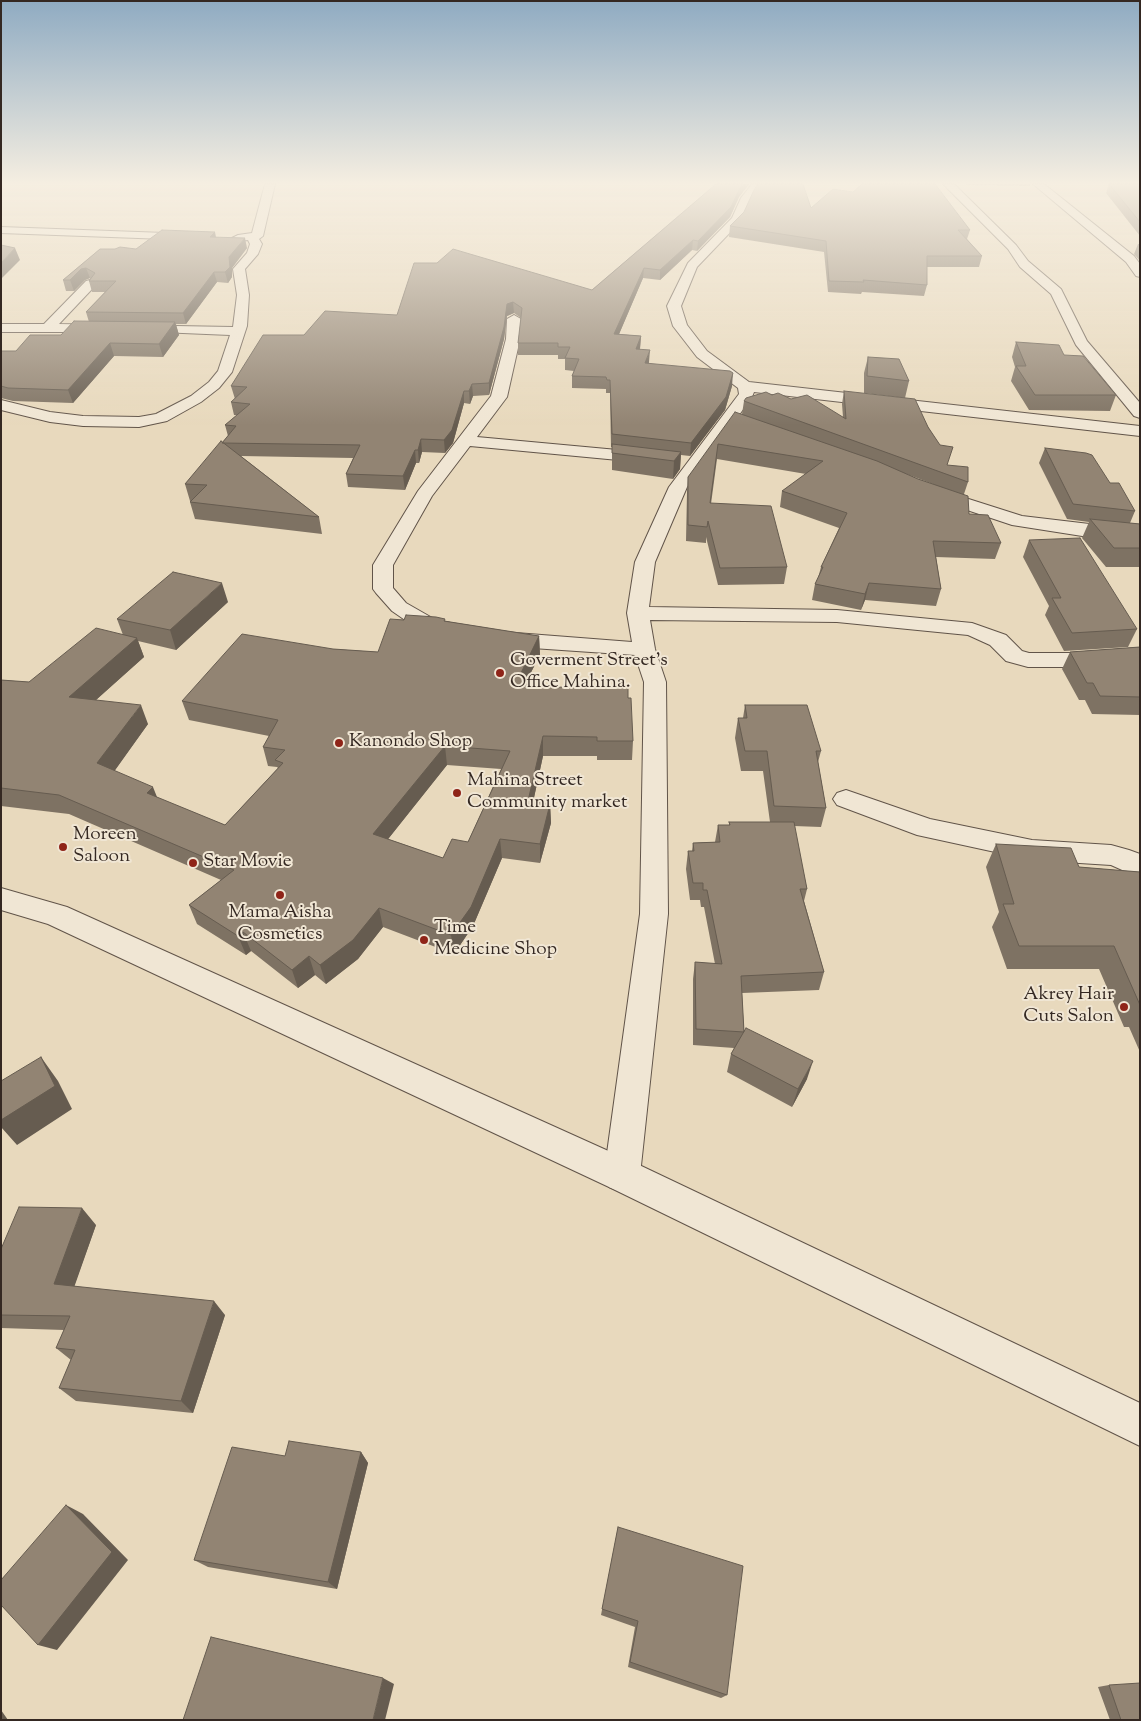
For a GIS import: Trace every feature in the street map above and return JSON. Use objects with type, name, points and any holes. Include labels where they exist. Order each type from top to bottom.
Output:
[{"type":"street","points":[[1,405],[17,407],[50,417],[139,422],[161,418],[196,399],[214,385],[225,372],[238,331],[243,295],[239,269],[243,264]]},
{"type":"street","points":[[694,264],[674,306],[680,326],[702,354],[745,386],[1140,431]]},
{"type":"street","points":[[1024,264],[1056,292],[1081,342],[1140,413]]},
{"type":"street","points":[[48,328],[90,284]]},
{"type":"street","points":[[461,632],[426,624],[399,607],[383,589],[383,565],[424,495],[499,397],[513,339],[514,319]]},
{"type":"street","points":[[1,328],[238,331]]},
{"type":"street","points":[[467,441],[561,448],[680,462],[740,421],[747,394],[745,386]]},
{"type":"street","points":[[622,1175],[654,914],[656,682],[644,649],[638,613],[645,562],[678,488],[680,462]]},
{"type":"street","points":[[920,489],[1019,520],[1095,532],[1140,536]]},
{"type":"street","points":[[638,613],[838,616],[972,629],[998,640],[1014,656],[1028,660],[1080,660],[1140,655]]},
{"type":"street","points":[[488,637],[644,649]]},
{"type":"street","points":[[846,799],[926,828],[1032,850],[1111,855],[1129,860],[1140,868]]},
{"type":"street","points":[[1,900],[57,915],[622,1175],[1140,1426]]},
{"type":"building","points":[[82,264],[230,264],[230,267],[225,272],[214,272],[183,313],[86,312],[116,281],[89,281],[95,273],[86,268],[81,269],[70,280],[63,280]]},
{"type":"building","points":[[414,264],[505,264],[592,290],[622,264],[666,264],[660,270],[644,268],[614,334],[641,336],[636,349],[650,350],[645,363],[730,371],[733,373],[726,397],[691,443],[612,434],[610,380],[607,380],[606,377],[572,376],[579,359],[565,358],[570,347],[558,347],[558,343],[518,343],[522,308],[513,302],[507,304],[504,327],[489,383],[472,384],[469,391],[464,391],[452,430],[444,440],[421,439],[418,450],[415,450],[403,476],[346,474],[360,445],[222,443],[236,426],[225,425],[250,404],[231,402],[247,387],[231,386],[263,335],[304,335],[325,311],[397,315]]},
{"type":"building","points":[[828,264],[927,264],[927,285],[863,280],[864,282],[829,281]]},
{"type":"building","points":[[74,321],[175,322],[159,344],[110,343],[68,390],[8,388],[1,386],[1,351],[16,351],[30,335],[61,335]]},
{"type":"building","points":[[1016,342],[1059,345],[1064,355],[1083,356],[1116,395],[1035,395],[1016,366],[1026,366]]},
{"type":"building","points":[[868,357],[899,359],[909,381],[867,376]]},
{"type":"building","points":[[844,391],[915,399],[928,427],[940,445],[953,447],[947,465],[968,467],[968,482],[744,401],[746,398],[766,392],[772,395],[778,393],[791,399],[807,395],[846,419]]},
{"type":"building","points":[[735,412],[877,461],[918,479],[968,496],[969,514],[988,515],[1001,543],[933,541],[941,589],[869,583],[865,594],[815,584],[823,567],[821,567],[847,513],[782,491],[823,461],[718,444],[710,503],[771,506],[787,567],[720,568],[708,521],[707,527],[688,525],[688,477]]},
{"type":"building","points":[[221,441],[319,517],[190,502],[207,485],[185,484]]},
{"type":"building","points":[[612,444],[681,452],[674,461],[612,453]]},
{"type":"building","points":[[1045,448],[1092,455],[1110,483],[1119,483],[1135,511],[1073,504]]},
{"type":"building","points":[[1090,519],[1140,524],[1140,548],[1114,548]]},
{"type":"building","points":[[1080,538],[1137,629],[1072,633],[1052,598],[1061,598],[1029,540]]},
{"type":"building","points":[[173,572],[222,583],[170,630],[117,619]]},
{"type":"building","points":[[406,615],[436,617],[445,619],[444,621],[539,636],[520,675],[527,677],[521,686],[540,687],[541,684],[549,687],[628,688],[628,698],[631,698],[633,741],[597,741],[597,737],[543,736],[528,801],[550,804],[540,844],[500,839],[471,907],[451,935],[379,908],[353,940],[320,965],[309,956],[292,970],[243,932],[238,936],[189,905],[234,870],[59,795],[1,788],[1,680],[29,682],[96,628],[137,638],[69,697],[141,705],[97,763],[153,787],[147,793],[225,825],[283,763],[275,760],[285,750],[263,747],[278,720],[182,701],[242,634],[333,649],[378,652],[390,619],[404,620]],"holes":[[[445,746],[510,751],[468,842],[452,839],[443,858],[373,834]]]},
{"type":"building","points":[[1140,647],[1140,697],[1100,696],[1093,683],[1087,683],[1070,652]]},
{"type":"building","points":[[745,705],[807,705],[821,751],[816,751],[826,808],[774,806],[767,751],[745,751],[738,718],[747,718]]},
{"type":"building","points":[[729,822],[794,822],[807,889],[800,889],[824,972],[741,976],[744,1032],[696,1029],[695,962],[722,964],[707,890],[703,890],[703,883],[693,883],[688,851],[694,851],[693,843],[720,842],[718,825],[730,825]]},
{"type":"building","points":[[996,844],[1071,848],[1079,867],[1140,872],[1140,1005],[1114,946],[1019,946],[1003,904],[1014,904]]},
{"type":"building","points":[[746,1028],[813,1061],[798,1089],[731,1054]]},
{"type":"building","points":[[41,1057],[55,1086],[1,1120],[1,1081]]},
{"type":"building","points":[[19,1207],[82,1208],[54,1284],[214,1301],[181,1401],[59,1388],[75,1350],[56,1348],[70,1316],[1,1315],[1,1249]]},
{"type":"building","points":[[289,1441],[361,1452],[328,1582],[194,1560],[232,1447],[285,1456]]},
{"type":"building","points":[[66,1505],[112,1552],[38,1645],[1,1605],[1,1580]]},
{"type":"building","points":[[618,1527],[743,1566],[727,1695],[630,1662],[638,1621],[602,1609]]},
{"type":"building","points":[[211,1637],[383,1678],[373,1720],[183,1720]]},
{"type":"building","points":[[1140,1683],[1140,1720],[1121,1720],[1109,1685]]},
{"type":"place","name":"Goverment Street's Office Mahina.","points":[[500,673]]},
{"type":"place","name":"Kanondo Shop","points":[[339,743]]},
{"type":"place","name":"Mahina Street Community market","points":[[457,793]]},
{"type":"place","name":"Moreen Saloon","points":[[63,847]]},
{"type":"place","name":"Star Movie","points":[[193,863]]},
{"type":"place","name":"Mama Aisha Cosmetics","points":[[280,895]]},
{"type":"place","name":"Time Medicine Shop","points":[[424,940]]},
{"type":"place","name":"Akrey Hair Cuts Salon","points":[[1124,1007]]}]
